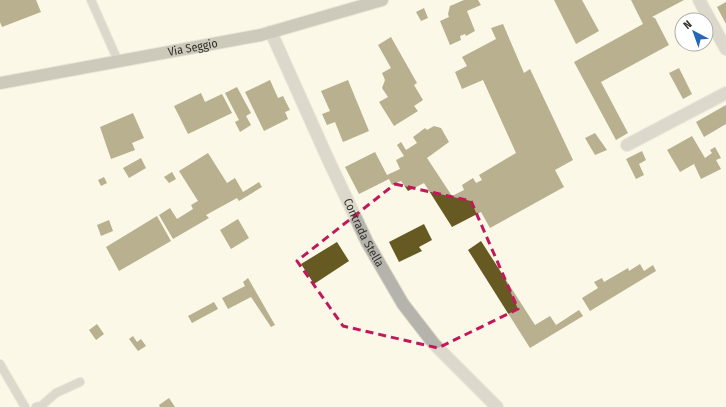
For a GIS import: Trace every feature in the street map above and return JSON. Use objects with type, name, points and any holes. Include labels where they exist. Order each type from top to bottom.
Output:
[{"type":"street","name":"Via Seggio","points":[[0,83],[271,32],[382,0]]},
{"type":"street","points":[[699,0],[726,49]]},
{"type":"street","name":"Contrada Stella","points":[[271,32],[367,242],[404,304],[434,344],[497,407]]},
{"type":"street","points":[[627,146],[726,93]]},
{"type":"lane","points":[[91,0],[118,61]]},
{"type":"lane","points":[[0,364],[25,407]]},
{"type":"lane","points":[[36,407],[41,406],[56,393],[80,382]]},
{"type":"highlighted area","points":[[395,184],[471,201],[518,309],[438,348],[343,326],[297,261]]},
{"type":"building","points":[[0,0],[36,0],[41,12],[2,27],[0,22]]},
{"type":"building","points":[[464,0],[478,0],[481,5],[467,11],[475,31],[466,36],[465,34],[460,36],[461,40],[450,45],[440,21],[449,17],[448,14],[450,6]]},
{"type":"building","points":[[554,0],[582,0],[599,31],[576,44]]},
{"type":"building","points":[[631,0],[684,0],[652,17],[655,18],[669,45],[601,82],[628,133],[616,140],[574,62],[643,24]]},
{"type":"building","points":[[726,2],[726,24],[717,7]]},
{"type":"building","points":[[424,8],[428,18],[421,21],[416,12]]},
{"type":"building","points":[[503,24],[524,73],[530,69],[573,160],[555,170],[564,187],[490,228],[481,212],[452,227],[424,183],[408,191],[401,181],[392,185],[389,179],[359,194],[345,167],[375,152],[387,175],[400,169],[396,160],[404,156],[397,145],[401,142],[406,150],[417,143],[413,137],[425,128],[427,130],[434,126],[441,128],[449,142],[427,158],[452,196],[464,190],[462,185],[473,178],[476,183],[482,180],[479,175],[516,153],[483,80],[462,89],[455,72],[467,66],[462,57],[496,39],[491,28]]},
{"type":"building","points":[[391,37],[417,83],[414,85],[423,100],[414,106],[418,111],[394,126],[379,102],[388,97],[382,88],[385,80],[382,73],[391,68],[378,45]]},
{"type":"building","points":[[679,68],[692,94],[683,99],[669,73]]},
{"type":"building","points":[[270,80],[278,98],[283,96],[290,110],[285,112],[288,119],[264,131],[245,92]]},
{"type":"building","points":[[348,80],[369,131],[343,142],[335,122],[327,125],[322,114],[330,111],[321,91]]},
{"type":"building","points":[[237,87],[251,113],[246,116],[251,125],[240,132],[235,122],[239,120],[225,93]]},
{"type":"building","points":[[201,93],[205,102],[222,94],[232,113],[188,134],[174,106]]},
{"type":"building","points":[[726,105],[726,124],[704,137],[696,122]]},
{"type":"building","points":[[133,113],[144,138],[132,143],[135,150],[111,159],[100,127]]},
{"type":"building","points":[[595,133],[607,150],[595,155],[585,138]]},
{"type":"building","points":[[692,136],[705,158],[712,153],[710,150],[715,147],[721,158],[716,160],[721,169],[701,179],[694,164],[680,172],[667,150]]},
{"type":"building","points":[[642,151],[646,160],[639,164],[644,175],[636,179],[626,159]]},
{"type":"building","points":[[208,153],[227,183],[235,178],[243,192],[259,182],[262,187],[239,201],[237,198],[206,215],[209,218],[173,239],[159,215],[170,208],[177,219],[193,209],[191,205],[198,201],[179,171]]},
{"type":"building","points":[[141,158],[146,168],[129,178],[123,168]]},
{"type":"building","points":[[172,172],[176,179],[169,183],[164,177]]},
{"type":"building","points":[[104,177],[107,183],[101,186],[98,180]]},
{"type":"building","points":[[157,216],[171,241],[119,271],[106,247]]},
{"type":"building","points":[[238,219],[249,238],[231,249],[220,230]]},
{"type":"building","points":[[109,220],[113,231],[101,236],[97,225]]},
{"type":"building","points":[[424,224],[432,240],[419,247],[422,251],[399,262],[389,242]]},
{"type":"building","points":[[481,241],[535,325],[550,316],[556,325],[579,310],[583,316],[530,348],[468,250]]},
{"type":"building","points":[[337,242],[349,261],[314,284],[301,264]]},
{"type":"building","points":[[640,264],[644,271],[653,265],[656,271],[590,311],[582,298],[598,288],[594,282],[602,278],[604,282],[628,268],[629,271]]},
{"type":"building","points":[[248,278],[275,325],[271,327],[251,297],[228,309],[222,298],[245,286],[243,282]]},
{"type":"building","points":[[214,302],[218,309],[192,323],[188,316]]},
{"type":"building","points":[[97,324],[104,334],[96,340],[89,330]]},
{"type":"building","points":[[133,336],[137,342],[141,339],[146,346],[138,351],[129,339]]},
{"type":"building","points":[[169,398],[175,407],[160,407],[159,405]]}]
